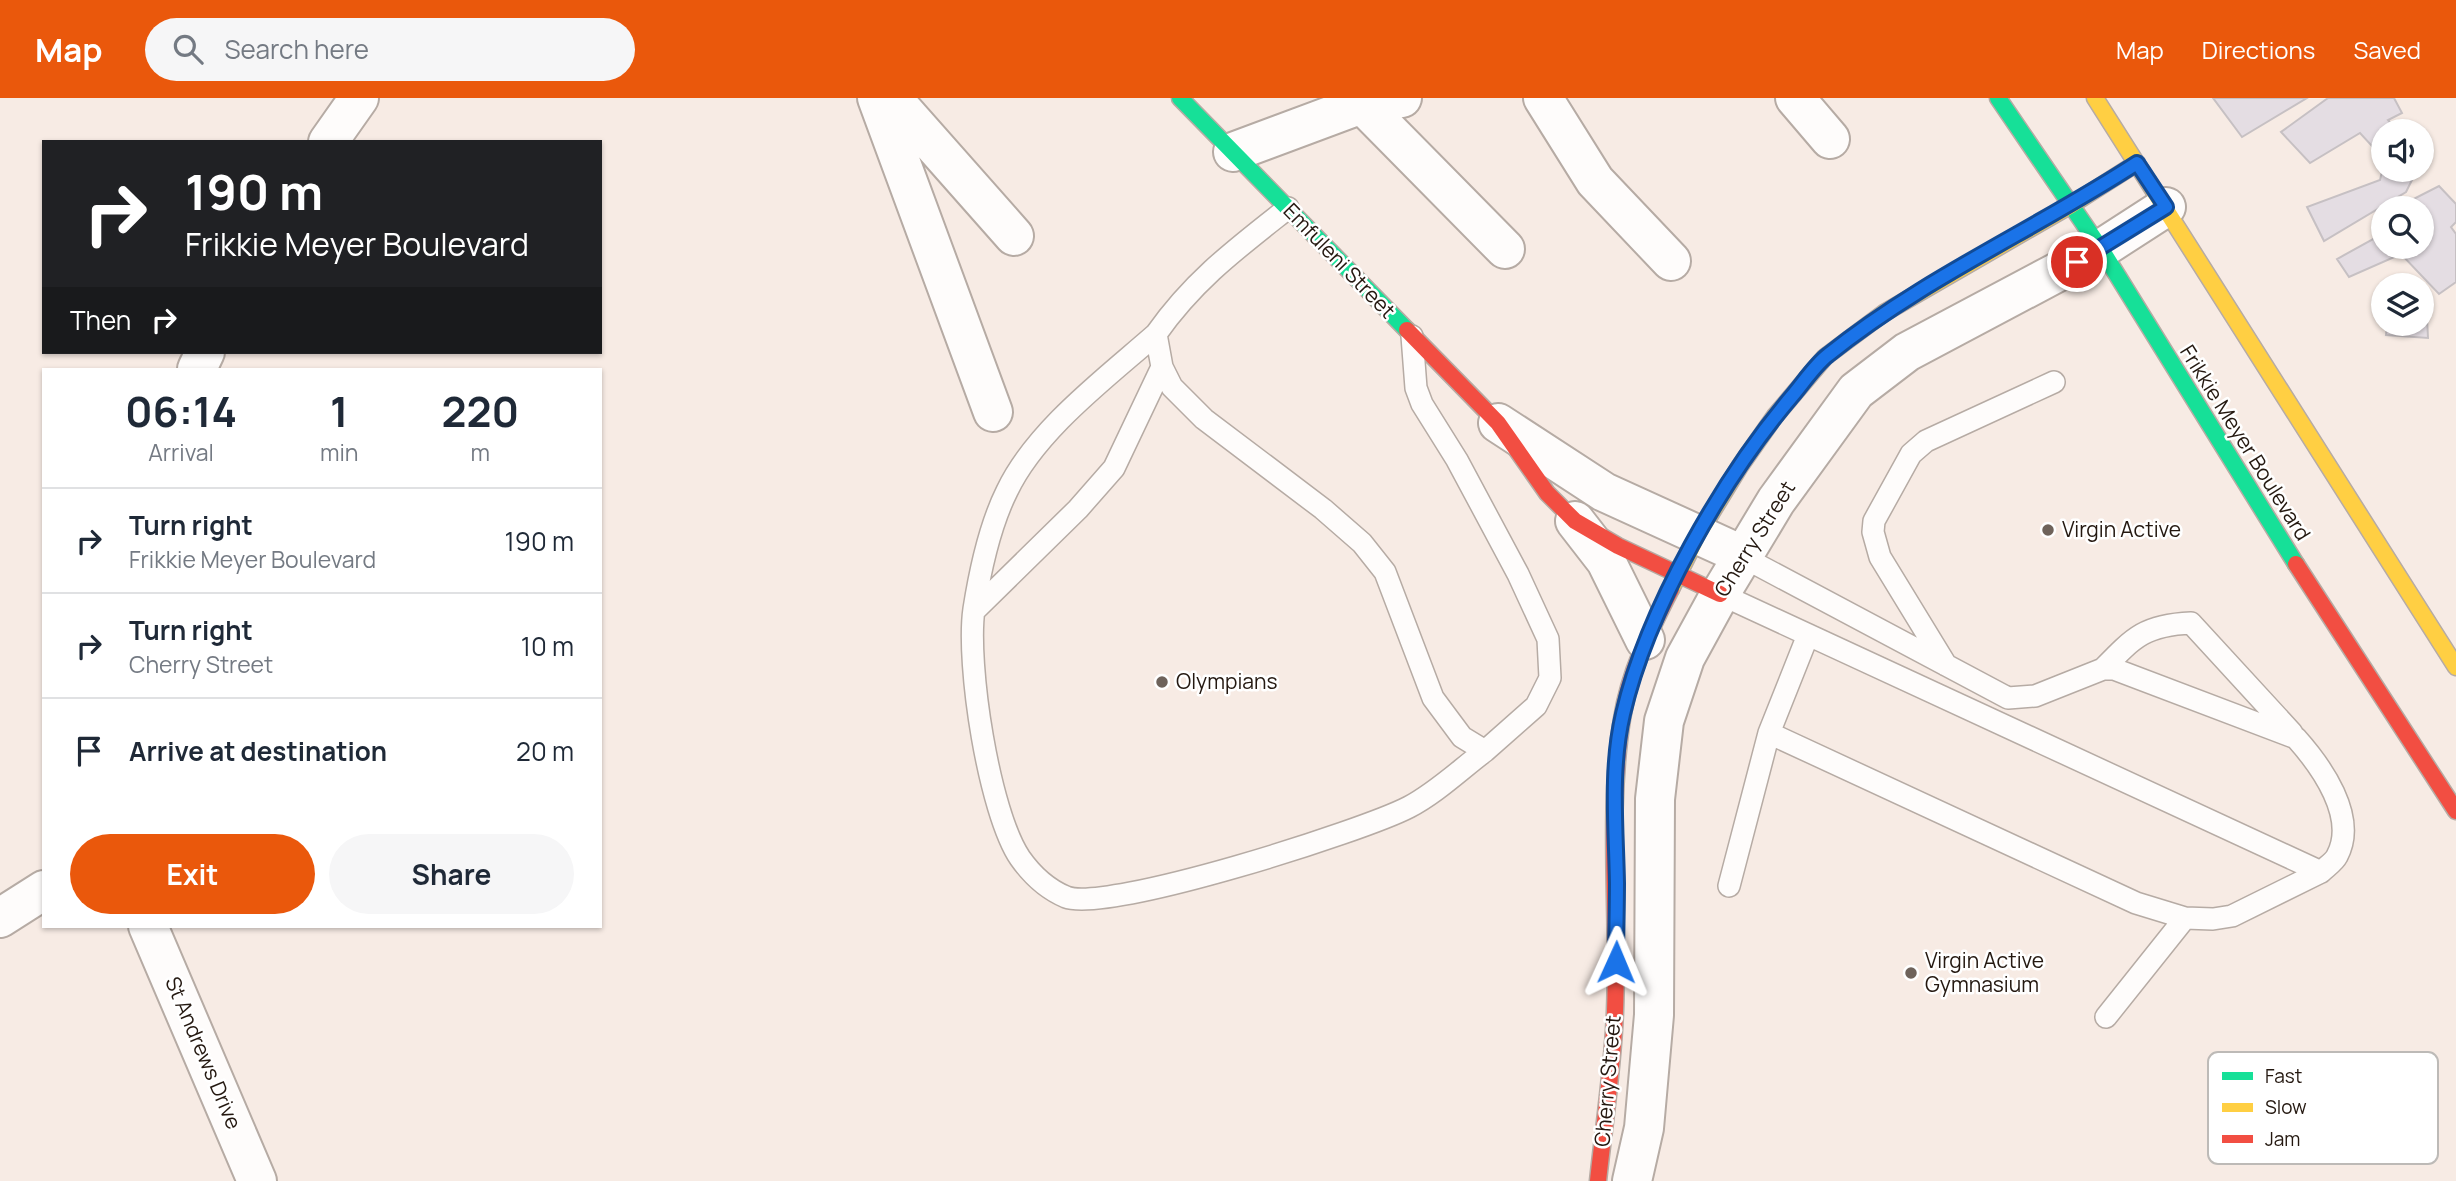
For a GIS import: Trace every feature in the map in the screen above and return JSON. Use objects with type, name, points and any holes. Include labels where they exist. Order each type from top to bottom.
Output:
[{"type":"street","points":[[329,140],[359,98]]},
{"type":"street","points":[[877,98],[993,412]]},
{"type":"street","points":[[892,98],[1014,236]]},
{"type":"street","name":"Emfuleni Street","points":[[1180,98],[1498,423],[1547,493],[1575,521],[1618,546],[1720,594]]},
{"type":"street","points":[[1233,152],[1359,101],[1402,98]]},
{"type":"street","points":[[1543,98],[1595,181],[1671,261]]},
{"type":"street","points":[[1795,98],[1829,139]]},
{"type":"street","name":"Frikkie Meyer Boulevard","points":[[1998,98],[2101,249],[2275,532],[2451,790],[2456,811]]},
{"type":"street","points":[[2095,98],[2456,667]]},
{"type":"street","points":[[1359,101],[1506,249]]},
{"type":"street","name":"Cherry Street","points":[[1598,1181],[1615,1014],[1617,884],[1614,794],[1622,716],[1645,640],[1699,533],[1740,466],[1775,416],[1825,357],[1884,313],[2071,205],[2137,163]]},
{"type":"street","name":"Cherry Street","points":[[1632,1181],[1644,1128],[1654,1016],[1655,812],[1664,721],[1685,658],[1720,594],[1776,501],[1856,391],[1907,352],[2101,249],[2166,207]]},
{"type":"street","name":"Emfuleni Street","points":[[1498,423],[1604,492],[1699,533],[1741,556]]},
{"type":"street","points":[[1575,521],[1606,562],[1645,640]]},
{"type":"street","points":[[0,918],[42,891]]},
{"type":"street","name":"St Andrews Drive","points":[[149,928],[257,1181]]},
{"type":"lane","points":[[1288,208],[1215,265],[1181,298],[1156,334],[1078,403],[1036,449],[1007,490],[988,545],[974,611],[975,704],[999,806],[1019,856],[1042,884],[1069,898],[1117,896],[1326,841],[1410,806],[1485,751],[1536,706],[1550,678],[1548,639],[1518,574],[1457,460],[1422,404],[1416,388],[1412,335]]},
{"type":"lane","points":[[1156,334],[1162,366],[1172,387],[1204,419],[1324,509],[1362,543],[1385,572],[1433,698],[1462,737],[1485,751]]},
{"type":"lane","points":[[974,611],[1079,509],[1114,468],[1162,366]]},
{"type":"lane","points":[[1947,667],[1880,557],[1874,521],[1911,454],[1926,441],[2054,382]]},
{"type":"lane","points":[[1741,556],[2008,698],[2020,699],[2103,669],[2142,632],[2163,625],[2191,624],[2312,758],[2342,811],[2342,834],[2337,857],[2321,872],[2232,916],[2185,918],[2136,903],[1769,733]]},
{"type":"lane","points":[[1720,594],[2321,872]]},
{"type":"lane","points":[[1729,886],[1769,733],[1808,635]]},
{"type":"lane","points":[[2103,669],[2126,672],[2296,738]]},
{"type":"lane","points":[[2106,1017],[2185,918]]},
{"type":"building","points":[[2213,98],[2307,98],[2242,137]]},
{"type":"building","points":[[2328,98],[2394,98],[2402,113],[2390,119],[2371,119],[2371,145],[2360,133],[2310,163],[2281,132]]},
{"type":"building","points":[[2375,182],[2411,182],[2406,192],[2399,196],[2371,196],[2371,213],[2324,241],[2307,207]]},
{"type":"building","points":[[2439,186],[2456,204],[2456,222],[2451,227],[2456,234],[2456,282],[2439,294],[2434,289],[2434,273],[2419,273],[2406,259],[2434,259],[2434,196],[2419,196]]},
{"type":"building","points":[[2371,240],[2371,259],[2390,259],[2349,277],[2337,259]]},
{"type":"traffic: fast","points":[[1180,98],[1407,330]]},
{"type":"traffic: fast","points":[[1998,98],[2101,249],[2296,564]]},
{"type":"traffic: slow","points":[[2095,98],[2456,667]]},
{"type":"traffic: slow","points":[[1671,589],[1699,533],[1740,466],[1775,416],[1825,357],[1884,313],[2071,205],[2137,163]]},
{"type":"traffic: jam","points":[[1407,330],[1498,423],[1547,493],[1575,521],[1618,546],[1720,594]]},
{"type":"traffic: jam","points":[[2296,564],[2456,811]]},
{"type":"traffic: jam","points":[[1598,1181],[1615,1011],[1614,827],[1622,719],[1635,668],[1671,589]]},
{"type":"place","name":"Virgin Active","points":[[2048,530]]},
{"type":"place","name":"Olympians","points":[[1162,682]]},
{"type":"place","name":"Virgin Active Gymnasium","points":[[1911,973]]},
{"type":"route","points":[[1616,962],[1614,794],[1622,716],[1645,640],[1699,533],[1740,466],[1775,416],[1825,357],[1884,313],[2071,205],[2137,163],[2166,207],[2077,262]]}]
